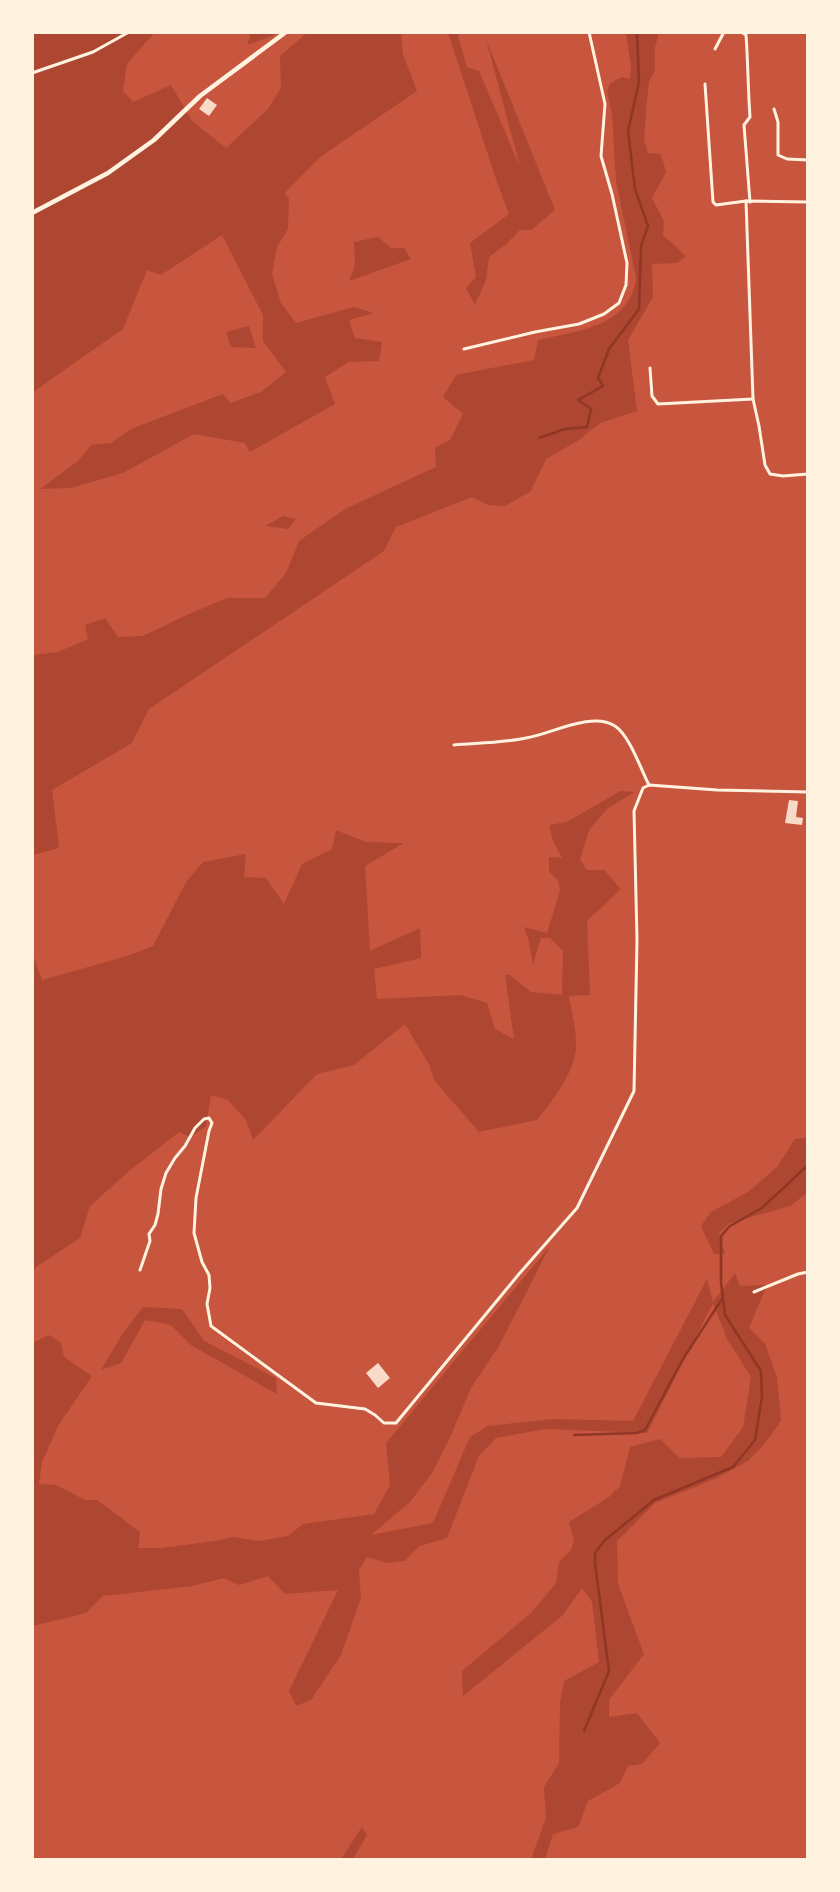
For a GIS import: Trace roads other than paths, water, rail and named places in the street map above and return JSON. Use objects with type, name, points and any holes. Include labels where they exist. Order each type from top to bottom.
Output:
[{"type":"street","points":[[32,73],[93,52],[129,32]]},
{"type":"street","points":[[32,213],[116,167],[154,140],[200,96],[286,32]]},
{"type":"street","points":[[464,349],[535,332],[579,324],[604,314],[619,303],[626,285],[627,262],[602,156],[605,104],[589,32]]},
{"type":"street","points":[[715,49],[724,32]]},
{"type":"street","points":[[740,32],[746,35],[750,117],[744,125],[748,201],[753,399],[767,470],[770,474],[783,476],[808,474]]},
{"type":"street","points":[[705,84],[713,202],[716,205],[748,201],[808,202]]},
{"type":"street","points":[[774,109],[778,122],[778,155],[808,160]]},
{"type":"street","points":[[650,368],[652,396],[658,404],[753,399]]},
{"type":"street","points":[[454,745],[526,738],[578,723],[602,721],[615,726],[626,739],[649,785]]},
{"type":"street","points":[[140,1270],[150,1241],[149,1234],[158,1214],[166,1174],[195,1128],[204,1119],[209,1118],[212,1123],[196,1198],[194,1234],[202,1262],[209,1275],[210,1288],[207,1304],[211,1326],[316,1403],[365,1409],[376,1415],[384,1424],[396,1423],[519,1274],[577,1208],[634,1091],[637,940],[634,811],[643,788],[649,785],[717,790],[808,792]]},
{"type":"street","points":[[754,1292],[798,1274],[808,1272]]},
{"type":"waterway","points":[[539,438],[565,429],[587,427],[591,409],[578,400],[603,386],[598,378],[609,349],[639,309],[641,246],[648,226],[635,189],[628,131],[639,82],[637,32]]},
{"type":"waterway","points":[[584,1731],[609,1671],[595,1553],[604,1541],[654,1500],[733,1467],[755,1440],[762,1397],[761,1371],[725,1315],[721,1282],[721,1236],[730,1226],[762,1208],[808,1165]]},
{"type":"waterway","points":[[574,1435],[637,1433],[645,1430],[683,1359],[722,1299]]}]
